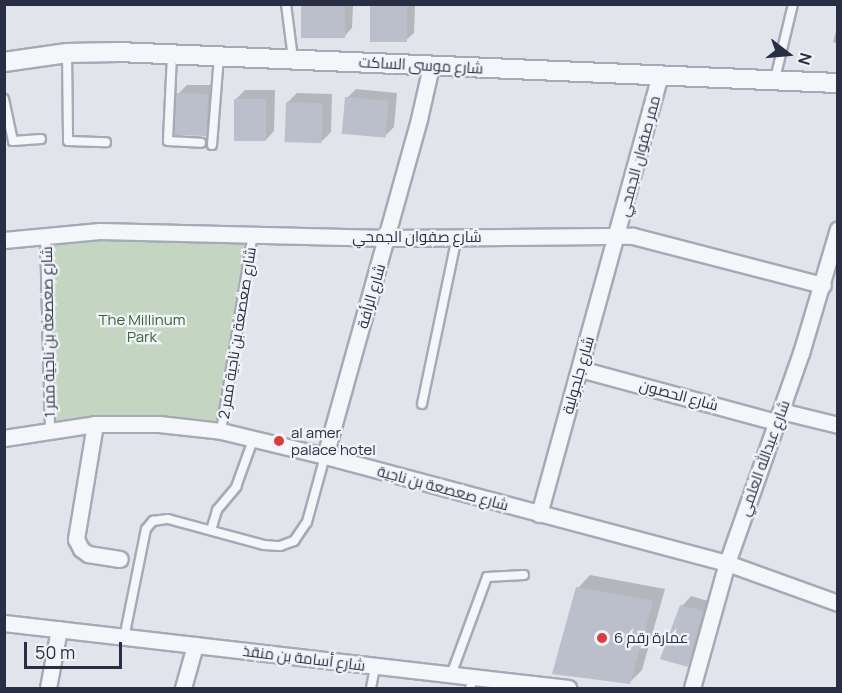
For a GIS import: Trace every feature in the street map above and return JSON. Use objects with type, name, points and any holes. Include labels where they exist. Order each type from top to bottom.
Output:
[{"type":"street","name":"شارع موسى الساكت","points":[[4,62],[67,53],[172,53],[659,77],[837,83]]},
{"type":"street","name":"شارع الرأفة","points":[[325,456],[387,238],[431,66]]},
{"type":"street","name":"ممر صفوان الجمحي","points":[[618,235],[659,77]]},
{"type":"street","name":"شارع عبدالله العلمي","points":[[692,688],[727,563],[823,285],[837,229]]},
{"type":"street","name":"شارع صفوان الجمحي","points":[[4,240],[100,231],[387,238],[618,235],[650,240],[823,285]]},
{"type":"street","name":"شارع جلجولية","points":[[539,514],[618,235]]},
{"type":"street","name":"شارع الحصون","points":[[580,369],[779,416],[837,425]]},
{"type":"street","name":"شارع صعصعة بن ناجية","points":[[4,438],[50,429],[95,424],[159,424],[221,431],[325,456],[727,563],[837,603]]},
{"type":"street","points":[[95,424],[76,539],[81,549],[88,554],[120,559]]},
{"type":"street","name":"شارع أسامة بن منقذ","points":[[4,623],[451,676],[472,684],[568,688]]},
{"type":"street","points":[[48,688],[59,629]]},
{"type":"street","points":[[183,688],[195,645]]},
{"type":"lane","points":[[286,4],[293,59]]},
{"type":"lane","points":[[775,81],[793,4]]},
{"type":"lane","points":[[67,53],[68,141],[106,142]]},
{"type":"lane","points":[[172,53],[168,141],[201,143]]},
{"type":"lane","points":[[212,145],[219,56]]},
{"type":"lane","points":[[4,99],[13,141],[40,139]]},
{"type":"lane","name":"شارع صعصعة بن ناجية ممر 2","points":[[221,431],[254,234]]},
{"type":"lane","name":"شارع صعصعة بن ناجية ممر 1","points":[[45,235],[50,429]]},
{"type":"lane","points":[[422,404],[457,237]]},
{"type":"lane","points":[[211,530],[217,510],[236,487],[254,440]]},
{"type":"lane","points":[[124,638],[146,529],[153,521],[168,519],[264,545],[280,546],[294,541],[307,522],[325,456]]},
{"type":"lane","points":[[451,676],[487,577],[524,575]]},
{"type":"lane","points":[[371,688],[375,667]]},
{"type":"green space","name":"The Millinum Park","points":[[253,234],[221,431],[50,429],[45,235]]},
{"type":"building","points":[[301,4],[345,4],[345,38],[301,38]]},
{"type":"building","points":[[370,4],[407,4],[407,42],[370,42]]},
{"type":"building","points":[[176,93],[208,94],[207,136],[175,135]]},
{"type":"building","points":[[345,97],[389,101],[386,138],[342,134]]},
{"type":"building","points":[[234,99],[266,99],[266,141],[234,141]]},
{"type":"building","points":[[286,102],[323,103],[322,143],[285,142]]},
{"type":"building","name":"عمارة رقم 6","points":[[576,587],[653,601],[630,684],[552,674]]},
{"type":"building","points":[[680,605],[703,611],[688,667],[660,659]]},
{"type":"place","name":"al amer palace hotel","points":[[279,441]]},
{"type":"place","name":"عمارة رقم 6","points":[[602,638]]}]
